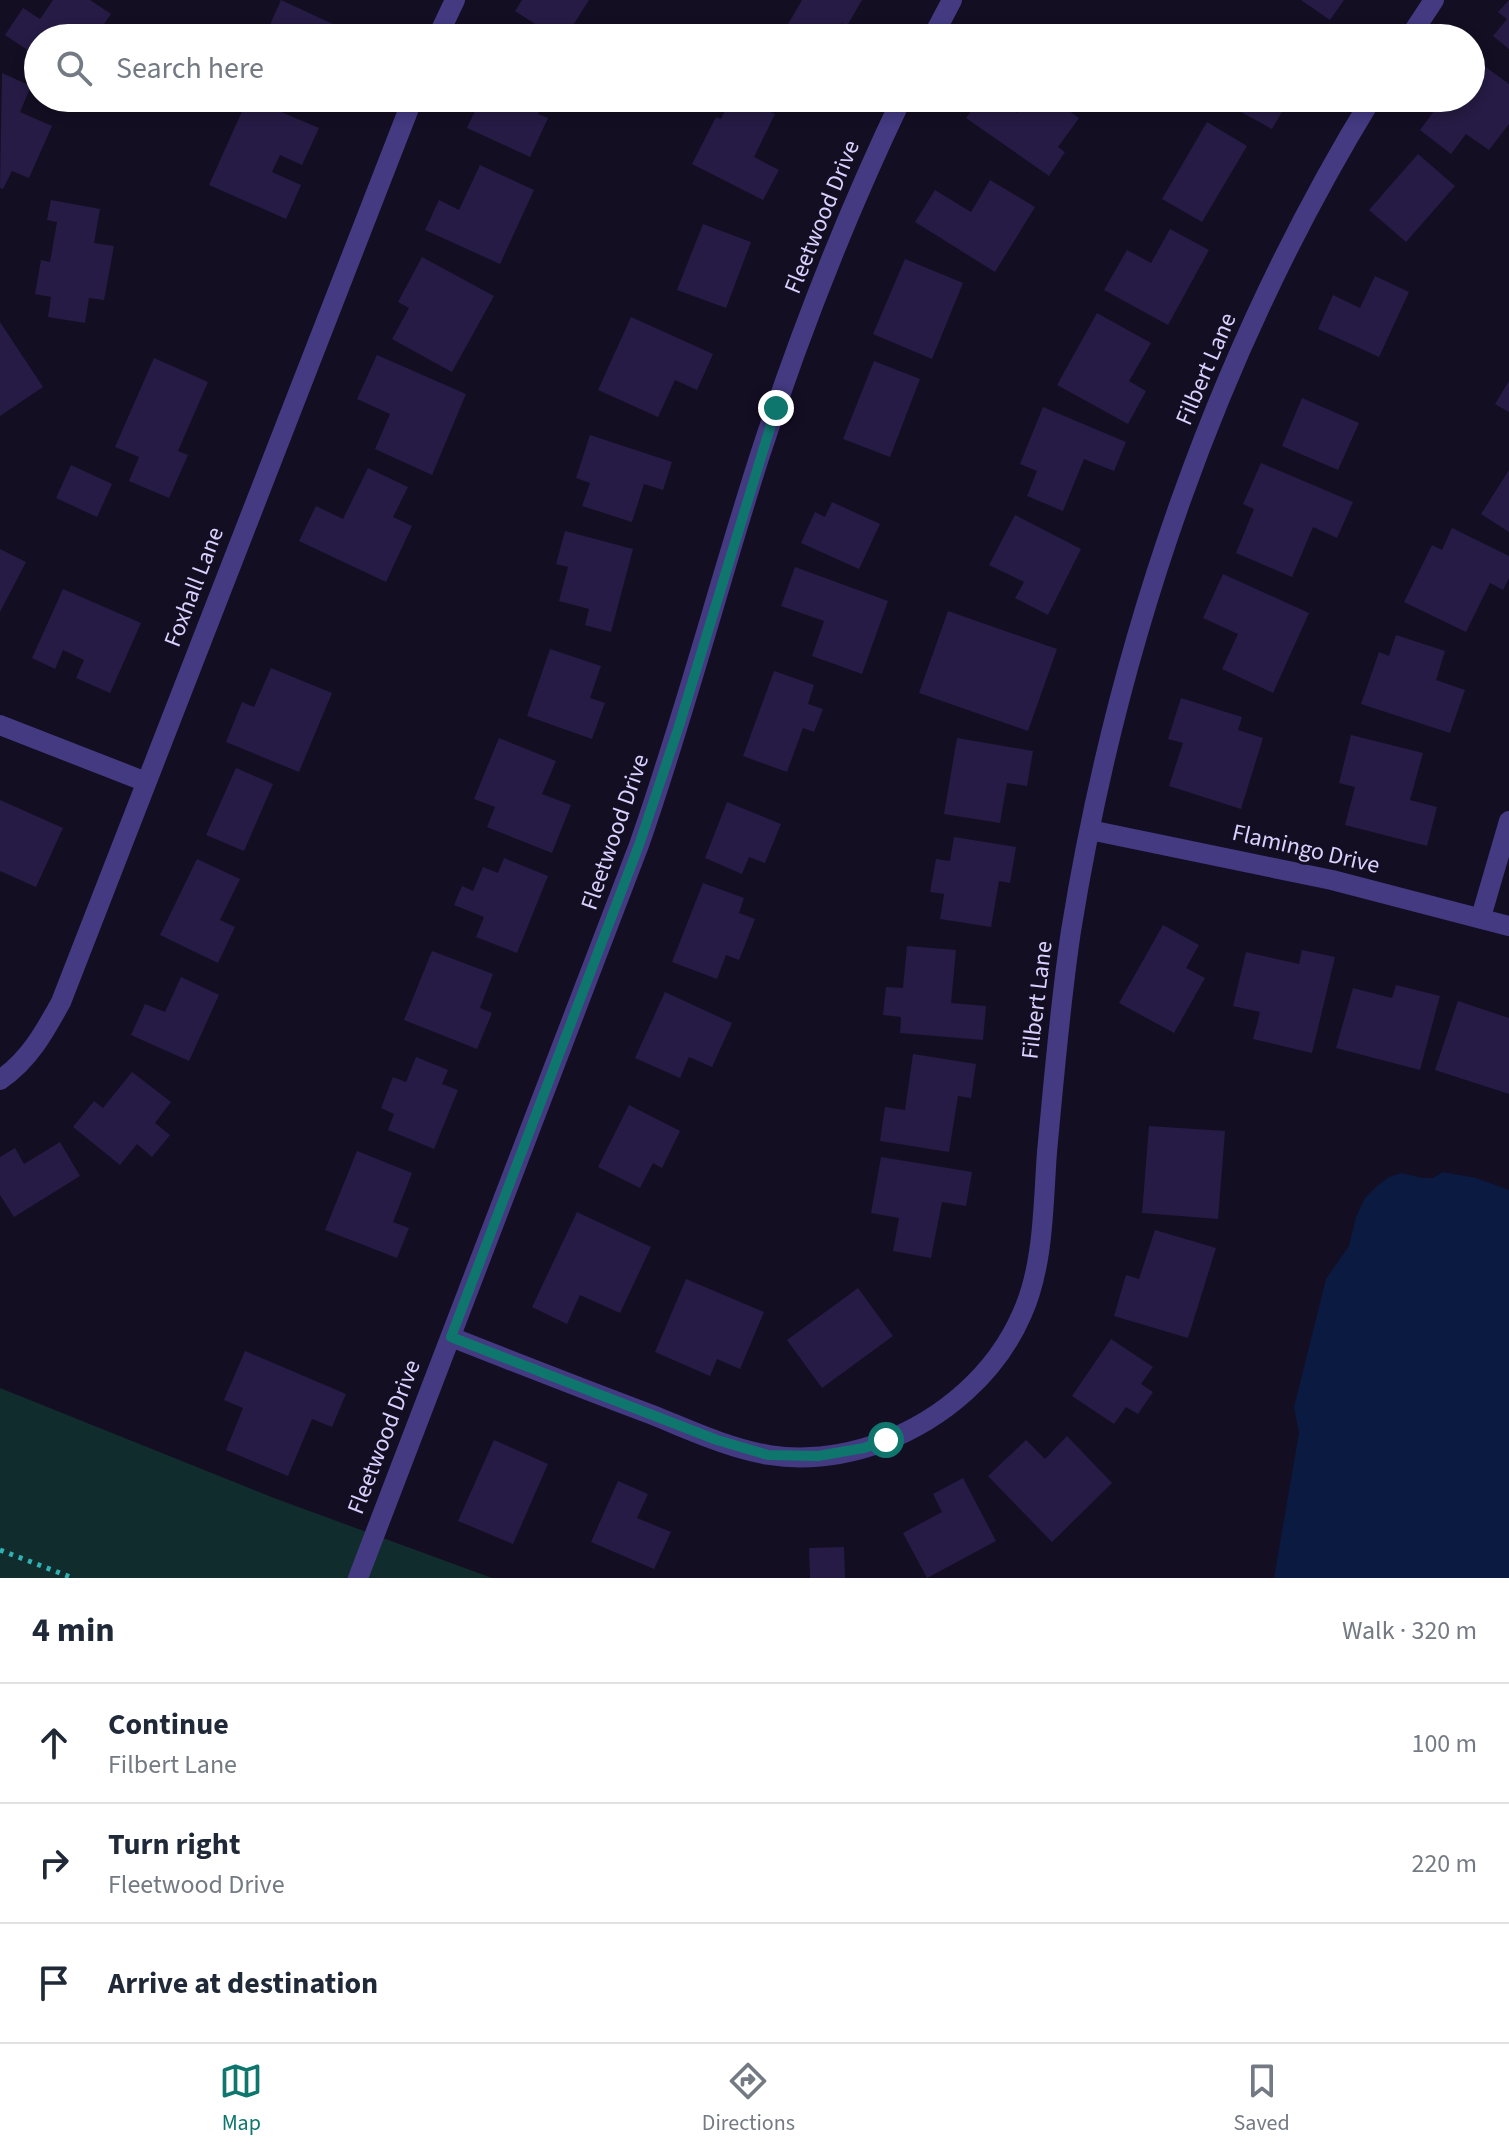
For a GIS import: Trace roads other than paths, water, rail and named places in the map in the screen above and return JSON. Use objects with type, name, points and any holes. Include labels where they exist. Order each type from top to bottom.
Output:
[{"type":"street","points":[[444,24],[455,0]]},
{"type":"street","points":[[939,24],[952,0]]},
{"type":"street","points":[[1418,24],[1434,0]]},
{"type":"street","name":"Foxhall Lane","points":[[0,1080],[23,1062],[61,1002],[408,112]]},
{"type":"street","name":"Fleetwood Drive","points":[[358,1578],[612,920],[684,712],[758,462],[794,356],[845,223],[896,112]]},
{"type":"street","name":"Filbert Lane","points":[[451,1337],[717,1440],[768,1455],[818,1456],[864,1448],[909,1430],[950,1405],[994,1362],[1022,1314],[1031,1289],[1040,1237],[1053,1082],[1071,936],[1090,830],[1135,647],[1195,463],[1225,387],[1313,202],[1364,112]]},
{"type":"street","points":[[0,725],[146,782]]},
{"type":"street","points":[[1481,917],[1509,821]]},
{"type":"street","name":"Flamingo Drive","points":[[1090,830],[1332,880],[1509,926]]},
{"type":"water","points":[[1443,1172],[1476,1178],[1509,1190],[1509,1578],[1274,1578],[1299,1433],[1294,1407],[1326,1279],[1349,1246],[1356,1217],[1365,1198],[1377,1186],[1389,1177],[1402,1173],[1433,1178]]}]
